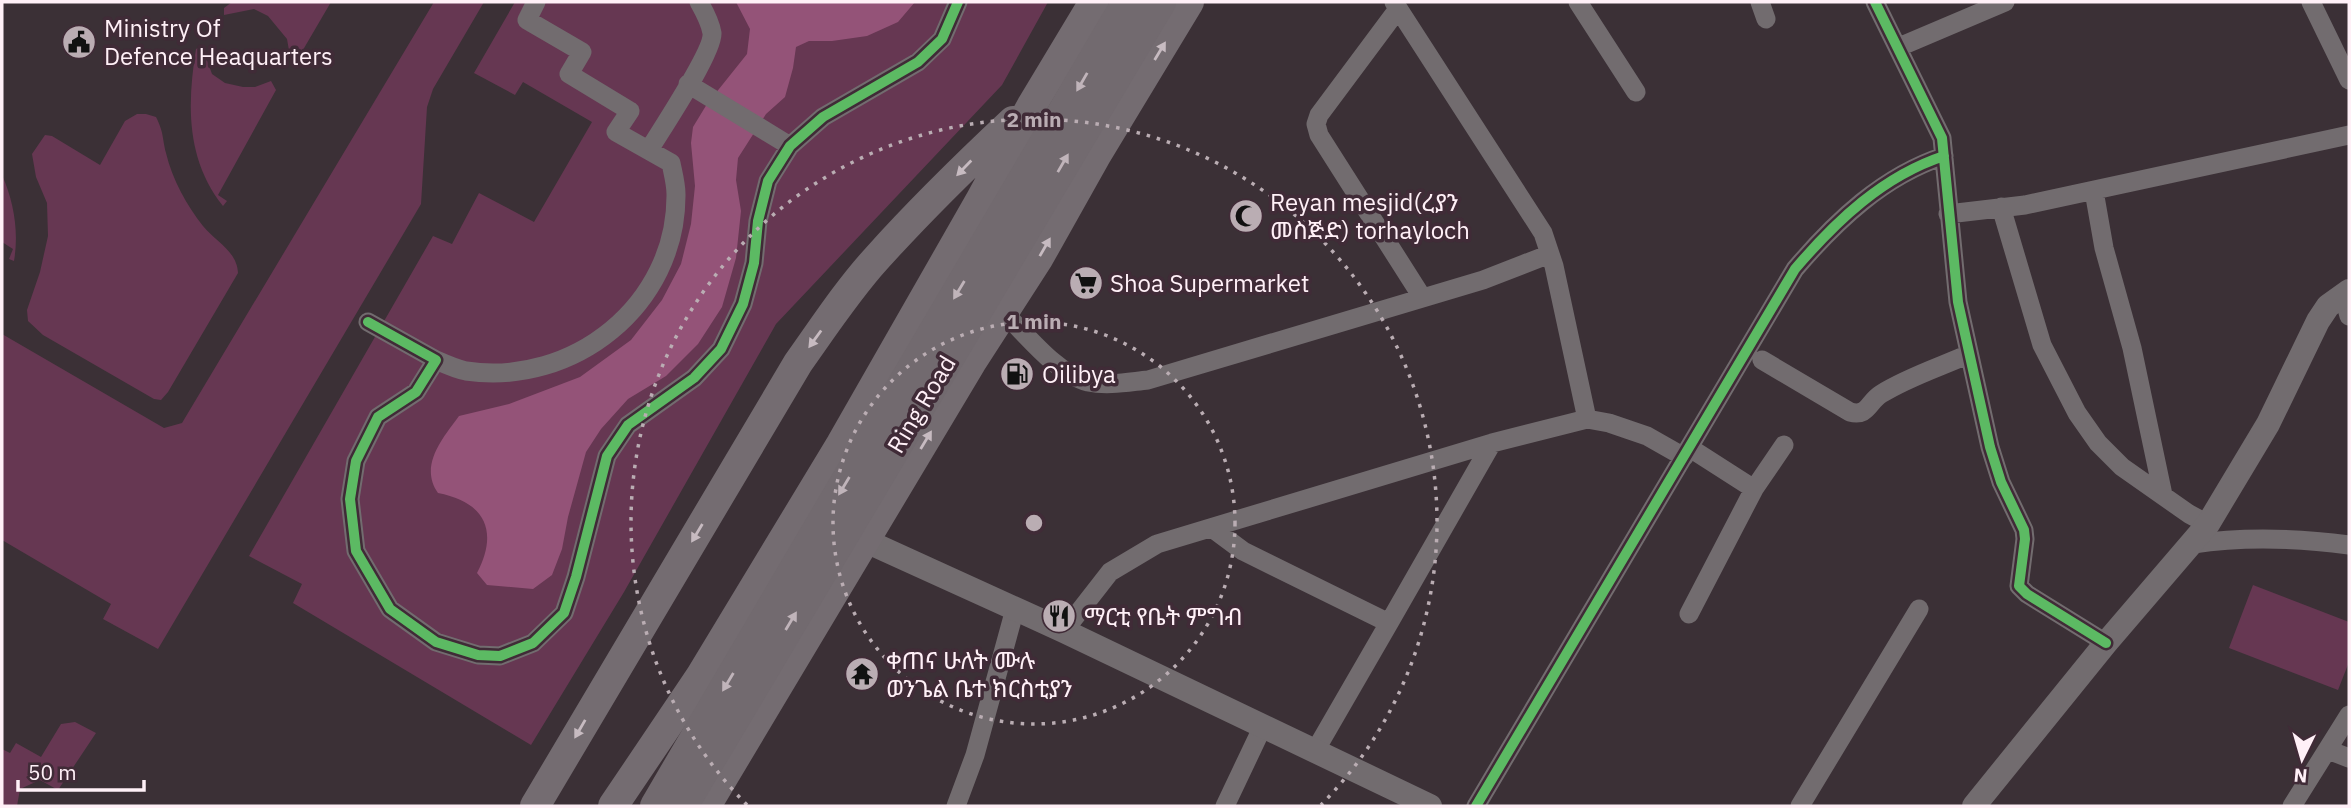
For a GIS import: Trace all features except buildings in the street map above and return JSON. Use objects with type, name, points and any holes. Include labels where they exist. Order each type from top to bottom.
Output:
[{"type":"highway","points":[[1005,237],[1128,2]]},
{"type":"highway","name":"Ring Road","points":[[656,806],[1005,237],[1160,2]]},
{"type":"highway","name":"Ring Road","points":[[682,806],[1005,237]]},
{"type":"main road","name":"Ring Road","points":[[613,806],[700,677],[841,444],[1032,105],[1094,2]]},
{"type":"main road","points":[[704,802],[866,541],[1189,2]]},
{"type":"main road","points":[[535,806],[798,363],[876,260],[981,151],[1032,105]]},
{"type":"street","points":[[368,322],[436,360],[465,371],[506,372],[550,364],[586,349],[615,330],[641,301],[657,274],[673,224],[676,193],[671,163],[616,132],[629,111],[569,75],[582,52],[527,20],[536,2]]},
{"type":"street","points":[[649,150],[697,89],[700,64],[712,35],[699,2]]},
{"type":"street","points":[[436,360],[416,393],[378,417],[356,461],[350,499],[356,551],[390,609],[436,642],[478,654],[500,656],[533,643],[564,613],[607,456],[628,425],[694,379],[721,349],[743,304],[754,262],[758,221],[768,181],[790,146],[823,117],[918,62],[942,39],[958,2]]},
{"type":"street","points":[[1578,2],[1636,92]]},
{"type":"street","points":[[1875,2],[1942,138],[1955,289],[1990,447],[2001,482],[2024,530],[2019,586],[2027,594],[2106,643]]},
{"type":"street","points":[[1899,47],[2005,2]]},
{"type":"street","points":[[2311,2],[2349,80]]},
{"type":"street","points":[[1422,297],[1319,135],[1316,124],[1396,5],[1542,233],[1550,254],[1587,419]]},
{"type":"street","points":[[697,89],[790,146]]},
{"type":"street","points":[[1948,214],[2025,205],[2349,135]]},
{"type":"street","points":[[1475,806],[1795,269],[1816,245],[1884,184],[1925,162],[1944,156]]},
{"type":"street","points":[[2094,191],[2104,248],[2132,348],[2163,495]]},
{"type":"street","points":[[2001,207],[2042,345],[2077,413],[2098,443],[2122,467],[2189,514],[2200,534]]},
{"type":"street","points":[[1004,313],[1063,370],[1086,381],[1108,384],[1148,380],[1483,280],[1550,254]]},
{"type":"street","points":[[1974,806],[2106,643],[2200,534],[2268,424],[2318,321],[2328,306],[2347,300]]},
{"type":"street","points":[[1762,360],[1857,414],[1867,410],[1879,396],[1897,385],[1969,354]]},
{"type":"street","points":[[1064,631],[1110,572],[1157,544],[1492,443],[1587,419],[1609,423],[1647,436],[1687,453],[1754,489]]},
{"type":"street","points":[[1315,751],[1492,443]]},
{"type":"street","points":[[1689,614],[1754,489],[1784,445]]},
{"type":"street","points":[[1212,528],[1243,551],[1389,623]]},
{"type":"street","points":[[2200,534],[2349,545]]},
{"type":"street","points":[[866,541],[1064,631],[1430,806]]},
{"type":"street","points":[[956,806],[975,755],[1015,609]]},
{"type":"street","points":[[1800,806],[1919,609]]},
{"type":"street","points":[[2292,806],[2349,715]]},
{"type":"street","points":[[1225,806],[1264,726]]},
{"type":"street","points":[[2328,750],[2349,758]]},
{"type":"shaded area","points":[[232,2],[331,2],[300,55],[290,56],[287,39],[268,16],[254,9],[224,15],[224,8]]},
{"type":"shaded area","points":[[434,2],[484,2],[433,89],[427,107],[421,204],[158,649],[103,619],[111,604],[2,540],[2,334],[164,428],[182,423]]},
{"type":"shaded area","points":[[515,2],[1048,2],[1002,85],[776,324],[624,592],[531,745],[293,603],[302,584],[249,556],[433,236],[452,244],[479,193],[534,222],[592,122],[523,82],[515,95],[474,73]]},
{"type":"shaded area","points":[[736,2],[915,2],[898,22],[867,36],[809,41],[796,47],[785,97],[766,114],[738,158],[736,180],[741,211],[736,258],[722,307],[698,344],[666,376],[628,399],[601,429],[586,452],[562,549],[552,575],[533,589],[487,585],[477,573],[487,544],[483,521],[477,511],[467,503],[438,493],[431,473],[435,453],[459,416],[509,404],[580,377],[631,340],[662,300],[681,264],[691,224],[695,186],[691,143],[693,127],[707,104],[747,54],[750,29]]},
{"type":"shaded area","points":[[202,46],[212,74],[225,83],[255,87],[271,81],[276,90],[218,195],[227,201],[223,206],[202,170],[192,131],[193,70],[196,49]]},
{"type":"shaded area","points":[[137,114],[156,117],[172,173],[181,192],[203,226],[230,253],[238,273],[161,400],[154,399],[43,335],[28,321],[27,310],[40,272],[48,236],[47,203],[36,177],[32,154],[45,135],[52,136],[100,165],[125,121]]},
{"type":"shaded area","points":[[2,175],[14,217],[14,261],[9,259],[13,249],[2,242]]},
{"type":"shaded area","points":[[2253,585],[2349,622],[2349,662],[2338,690],[2229,648]]},
{"type":"shaded area","points":[[75,722],[96,733],[58,790],[40,780],[20,789],[17,806],[2,806],[2,749],[10,753],[16,743],[41,757],[61,724]]},
{"type":"cycle path","points":[[368,322],[436,360],[416,392],[378,417],[356,461],[350,499],[356,551],[390,609],[436,642],[478,655],[500,656],[533,643],[564,613],[607,456],[628,425],[694,378],[721,349],[743,304],[754,263],[758,221],[768,181],[790,146],[823,117],[918,62],[942,39],[958,2]]},
{"type":"cycle path","points":[[1875,2],[1942,138],[1958,302],[1990,447],[2001,482],[2024,530],[2019,586],[2027,594],[2106,643]]},
{"type":"cycle path","points":[[1476,806],[1795,269],[1827,234],[1862,202],[1901,175],[1944,156]]},
{"type":"place","name":"Ministry Of Defence Heaquarters","points":[[79,42]]},
{"type":"place","name":"Reyan mesjid(ረያን መስጅድ) torhayloch","points":[[1246,216]]},
{"type":"place","name":"Shoa Supermarket","points":[[1086,283]]},
{"type":"place","name":"Oilibya","points":[[1017,374]]},
{"type":"place","name":"ማርቲ የቤት ምግብ","points":[[1059,616]]},
{"type":"place","name":"ቀጠና ሁለት ሙሉ ወንጌል ቤተ ክርስቲያን","points":[[862,674]]}]
